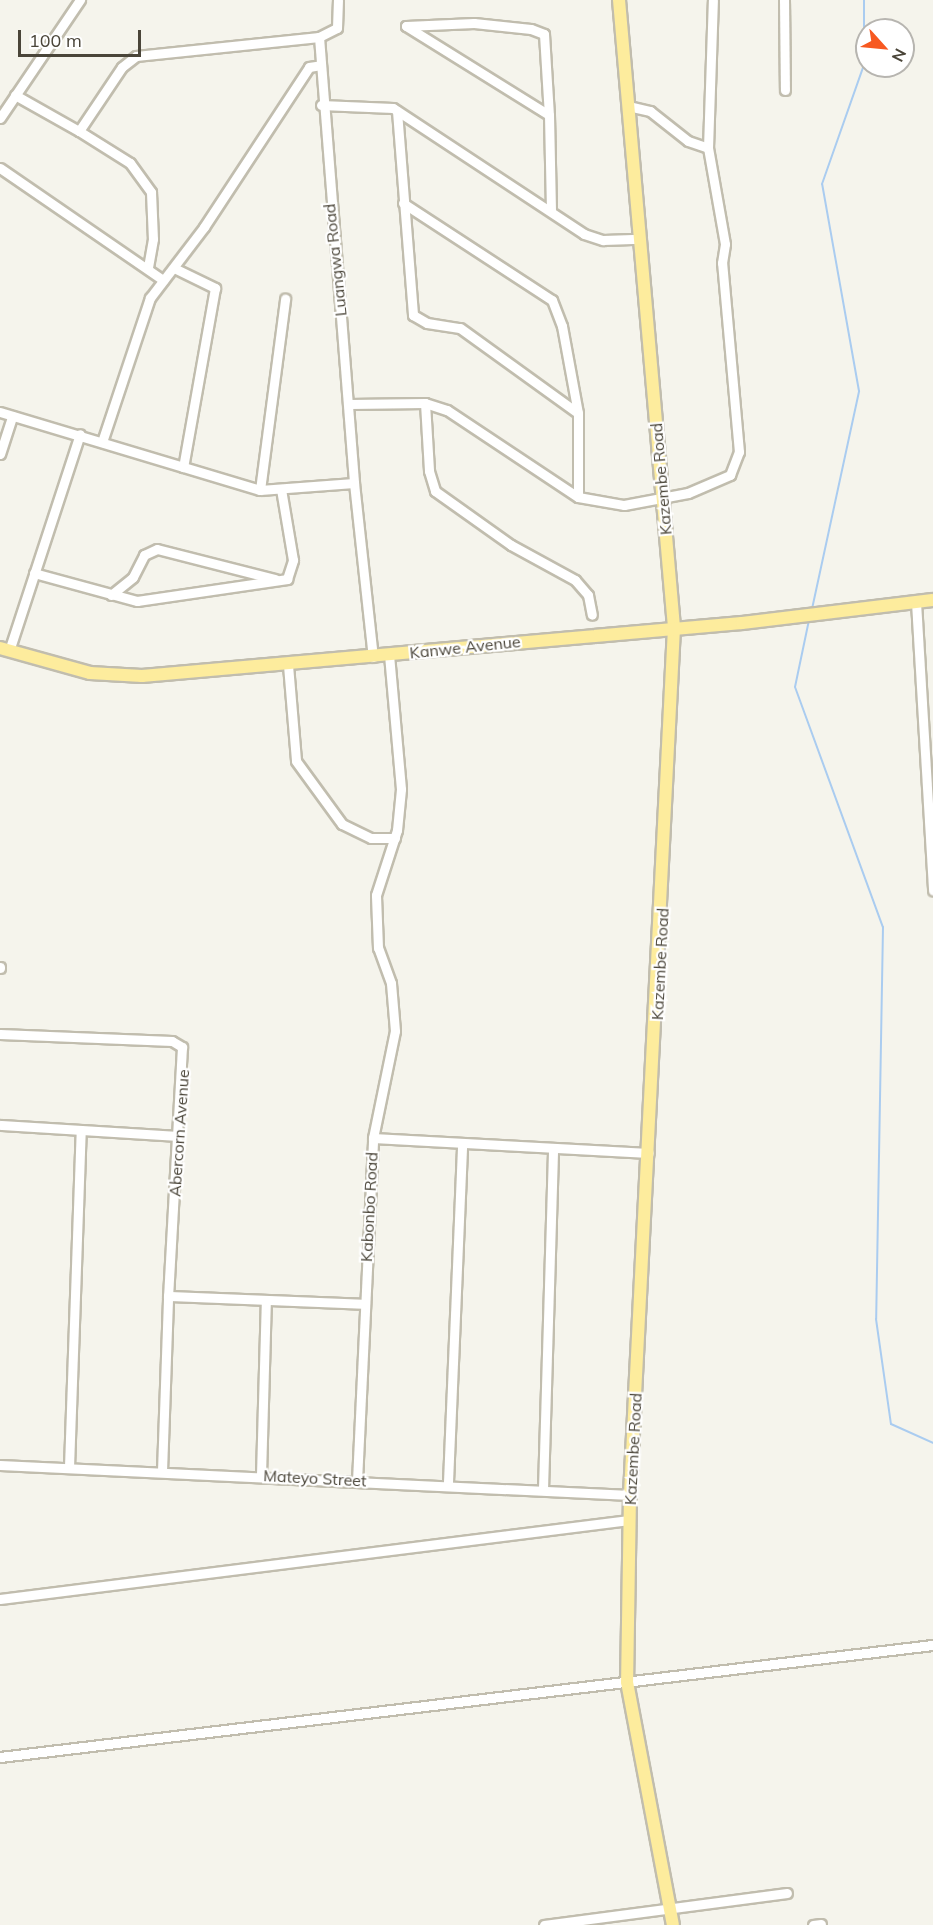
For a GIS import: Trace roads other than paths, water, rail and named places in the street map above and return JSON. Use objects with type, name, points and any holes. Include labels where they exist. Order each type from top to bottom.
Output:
[{"type":"main road","name":"Kazembe Road","points":[[619,0],[674,628],[630,1495],[627,1682],[673,1925]]},
{"type":"main road","name":"Kanwe Avenue","points":[[5,650],[114,675],[288,665],[674,628],[933,600]]},
{"type":"street","points":[[0,118],[81,0]]},
{"type":"street","points":[[79,131],[123,67],[136,56],[319,37],[337,28],[338,0]]},
{"type":"street","points":[[350,404],[425,403],[465,419],[578,497],[624,505],[663,501],[730,475],[739,452],[722,263],[725,244],[708,148],[713,0]]},
{"type":"street","points":[[784,0],[785,90]]},
{"type":"street","points":[[549,115],[406,26],[474,23],[531,28],[544,34],[549,115],[551,210]]},
{"type":"street","name":"Luangwa Road","points":[[319,37],[321,105],[350,404],[354,483],[373,657]]},
{"type":"street","points":[[102,442],[142,318],[163,280],[174,268],[309,67],[321,65]]},
{"type":"street","points":[[15,94],[130,163],[151,192],[153,239],[148,267]]},
{"type":"street","points":[[321,105],[398,111],[590,237],[640,239]]},
{"type":"street","points":[[628,106],[650,111],[688,141],[708,148]]},
{"type":"street","points":[[398,111],[412,315],[427,323],[460,328],[578,413]]},
{"type":"street","points":[[0,168],[148,267],[163,280]]},
{"type":"street","points":[[403,203],[552,300],[562,326],[578,413],[578,497]]},
{"type":"street","points":[[174,268],[215,286],[183,467]]},
{"type":"street","points":[[260,490],[285,299]]},
{"type":"street","points":[[425,403],[429,471],[435,491],[512,545],[575,580],[588,594],[592,615]]},
{"type":"street","points":[[0,412],[80,434],[260,490],[354,483]]},
{"type":"street","points":[[0,454],[12,416]]},
{"type":"street","points":[[5,650],[34,573],[80,434]]},
{"type":"street","points":[[34,573],[111,595],[145,601],[287,579],[293,560],[281,489]]},
{"type":"street","points":[[111,595],[133,577],[144,555],[158,549],[280,580]]},
{"type":"street","points":[[915,602],[929,739],[933,891]]},
{"type":"street","points":[[373,1138],[395,1031],[391,983],[378,948],[376,896],[395,838],[401,780],[389,655]]},
{"type":"street","points":[[288,665],[296,761],[342,824],[371,838],[395,838]]},
{"type":"street","name":"Abercorn Avenue","points":[[0,1034],[178,1043],[184,1053],[168,1296],[162,1471]]},
{"type":"street","points":[[0,1125],[178,1136]]},
{"type":"street","points":[[69,1467],[81,1130]]},
{"type":"street","name":"Kabonbo Road","points":[[357,1481],[373,1138],[649,1153]]},
{"type":"street","points":[[448,1482],[462,1143]]},
{"type":"street","points":[[543,1489],[553,1149]]},
{"type":"street","points":[[168,1296],[364,1304]]},
{"type":"street","points":[[261,1475],[266,1301]]},
{"type":"street","name":"Mateyo Street","points":[[0,1465],[357,1481],[448,1482],[630,1495]]},
{"type":"street","points":[[0,1599],[629,1520]]},
{"type":"street","points":[[0,1757],[933,1645]]},
{"type":"street","points":[[544,1925],[787,1893]]},
{"type":"waterway","points":[[812,609],[859,391],[822,184],[864,65],[864,0]]},
{"type":"waterway","points":[[809,620],[795,687],[883,927],[876,1319],[891,1424],[933,1443]]}]
